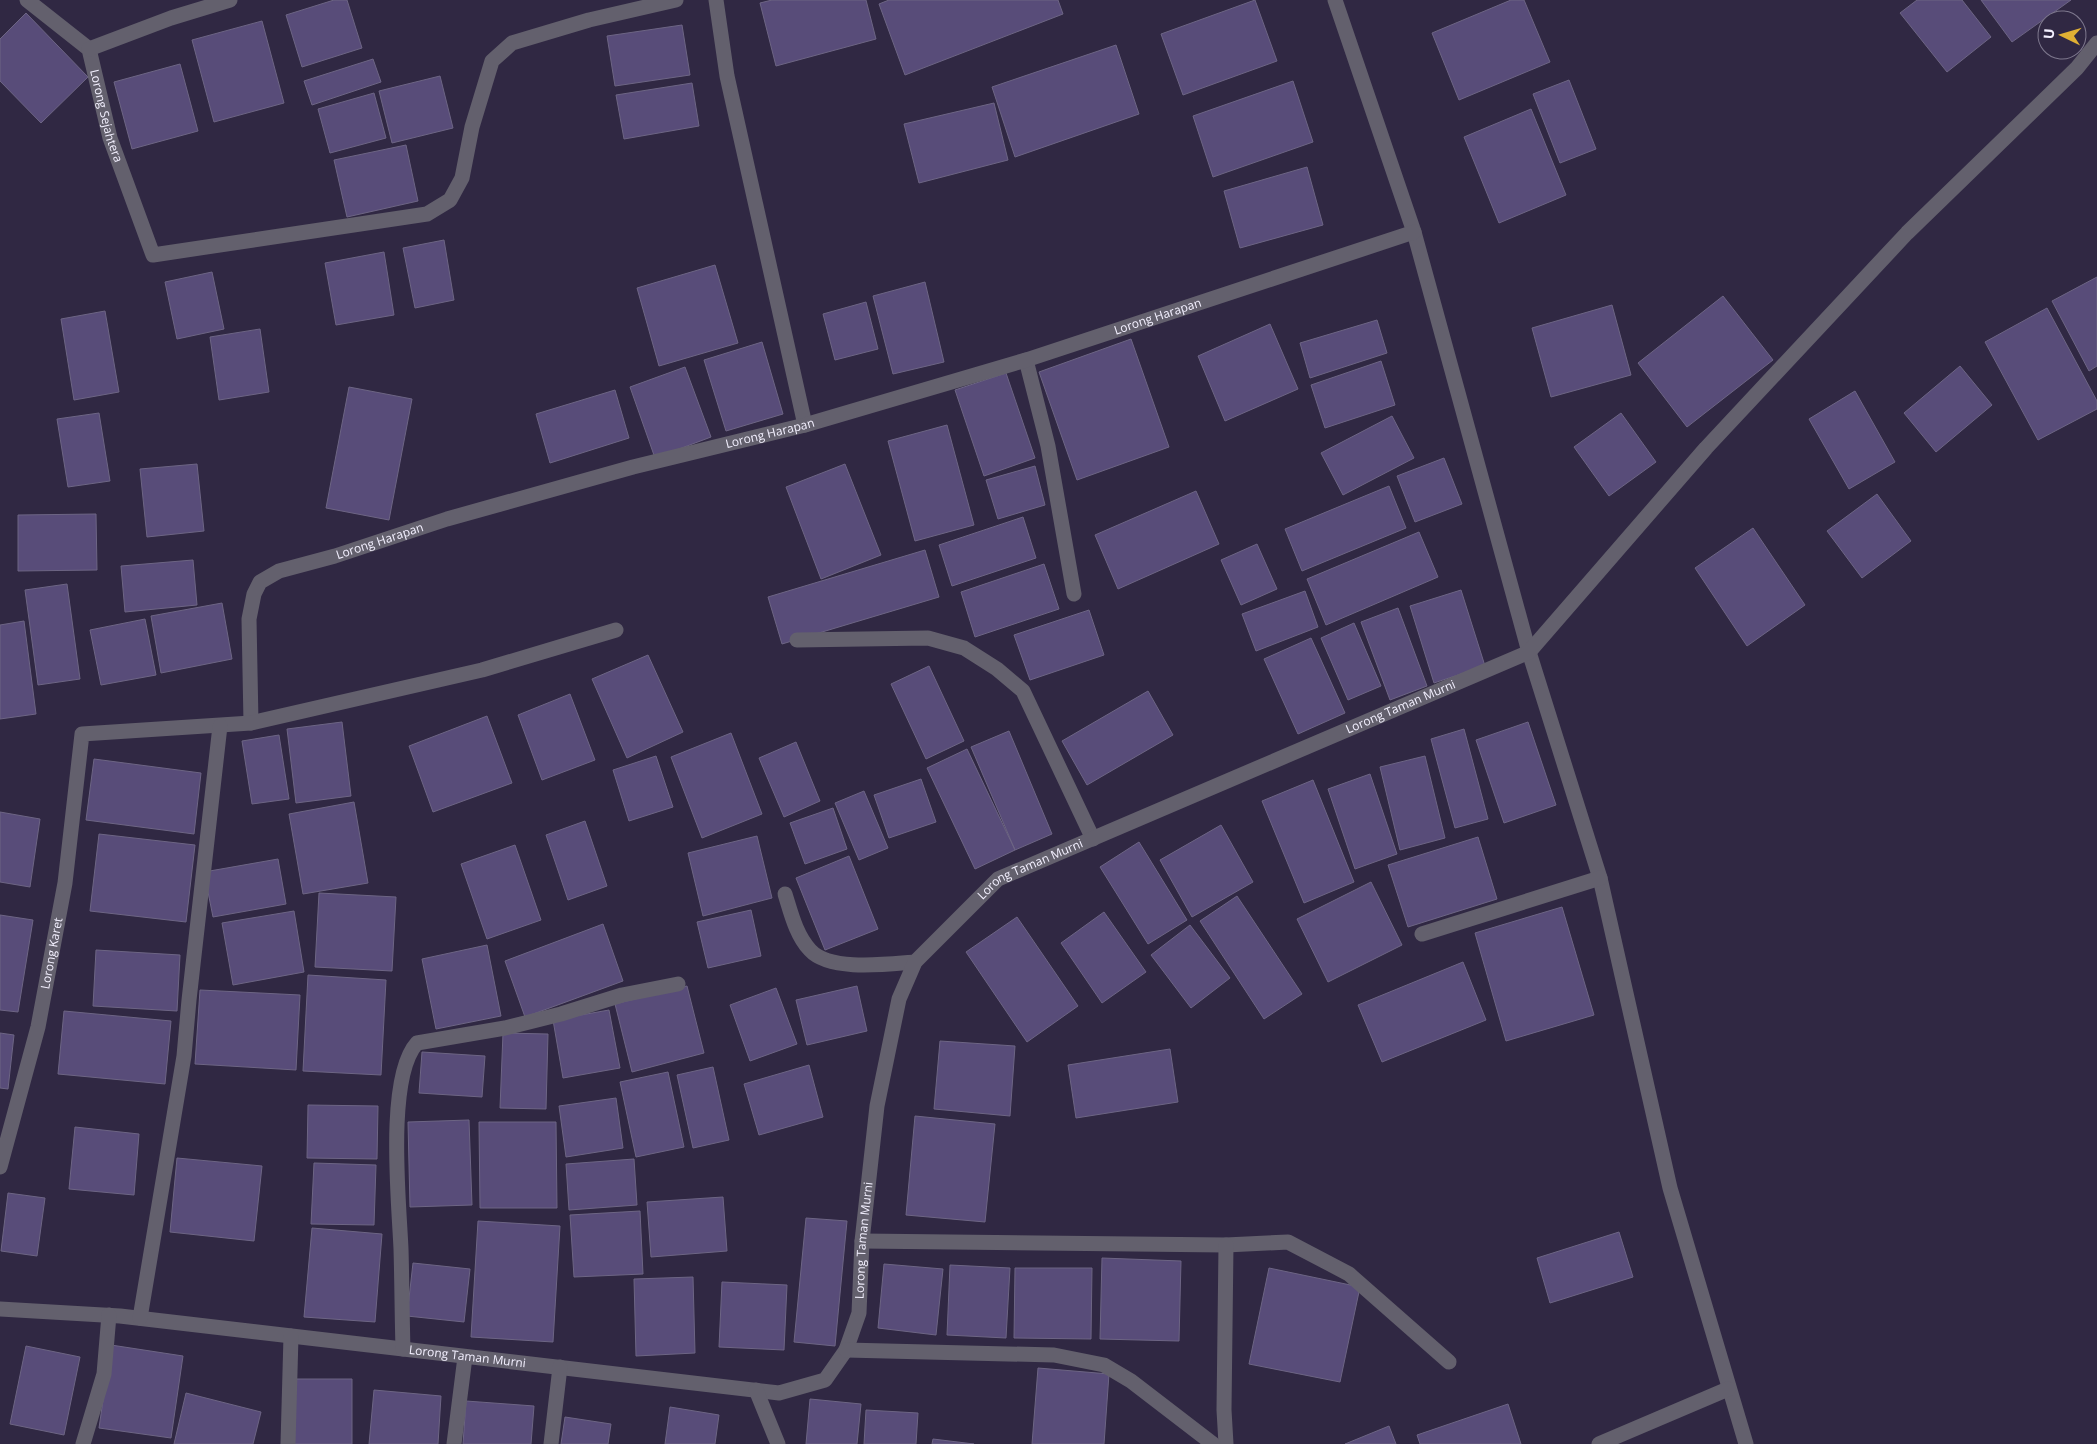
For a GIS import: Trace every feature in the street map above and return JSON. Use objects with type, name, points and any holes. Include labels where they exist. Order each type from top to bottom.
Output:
[{"type":"street","points":[[27,0],[89,49],[171,18],[230,0]]},
{"type":"street","name":"Lorong Sejahtera","points":[[89,49],[110,138],[153,254],[427,214],[450,200],[462,178],[472,127],[492,61],[512,43],[589,20],[676,0]]},
{"type":"street","points":[[716,0],[727,76],[805,425]]},
{"type":"street","points":[[1335,0],[1414,232],[1530,652],[1600,878],[1670,1188],[1728,1389],[1746,1444]]},
{"type":"street","points":[[1530,652],[1706,448],[1907,233],[2077,68],[2097,43]]},
{"type":"street","name":"Lorong Harapan","points":[[251,723],[249,619],[254,594],[260,582],[278,571],[336,556],[447,519],[633,467],[805,425],[1026,360],[1414,232]]},
{"type":"street","points":[[1026,360],[1048,446],[1074,594]]},
{"type":"street","points":[[140,1318],[184,1056],[220,726],[251,723],[482,670],[616,630]]},
{"type":"street","points":[[797,640],[928,638],[964,648],[997,669],[1023,691],[1093,839]]},
{"type":"street","name":"Lorong Taman Murni","points":[[0,1309],[140,1318],[780,1393],[825,1380],[846,1350],[859,1313],[862,1241],[877,1106],[900,999],[915,962],[998,879],[1530,652]]},
{"type":"street","name":"Lorong Karet","points":[[0,1167],[38,1027],[65,883],[82,734],[220,726]]},
{"type":"street","points":[[1422,934],[1600,878]]},
{"type":"street","points":[[785,894],[799,934],[811,952],[831,961],[858,966],[915,962]]},
{"type":"street","points":[[403,1349],[397,1146],[399,1093],[410,1051],[417,1043],[506,1028],[622,995],[678,984]]},
{"type":"street","points":[[862,1241],[1226,1245],[1288,1242],[1349,1274],[1449,1362]]},
{"type":"street","points":[[1226,1245],[1224,1410],[1226,1444]]},
{"type":"street","points":[[83,1444],[104,1374],[109,1315]]},
{"type":"street","points":[[288,1444],[291,1336]]},
{"type":"street","points":[[846,1350],[1054,1355],[1104,1365],[1131,1381],[1214,1444]]},
{"type":"street","points":[[454,1444],[465,1357]]},
{"type":"street","points":[[552,1444],[560,1368]]},
{"type":"street","points":[[1599,1444],[1728,1389]]},
{"type":"street","points":[[756,1390],[778,1444]]},
{"type":"building","points":[[334,0],[347,0],[362,48],[302,67],[286,15]]},
{"type":"building","points":[[772,0],[866,0],[876,39],[776,66],[760,3]]},
{"type":"building","points":[[889,0],[1058,0],[1063,14],[905,75],[879,4]]},
{"type":"building","points":[[1255,0],[1277,61],[1183,95],[1161,34]]},
{"type":"building","points":[[1511,0],[1524,0],[1550,62],[1459,100],[1432,33]]},
{"type":"building","points":[[1917,0],[1962,0],[1991,37],[1947,72],[1900,13]]},
{"type":"building","points":[[1981,0],[2071,0],[2057,10],[2037,10],[2037,24],[2012,42]]},
{"type":"building","points":[[26,13],[88,77],[41,123],[0,81],[0,39]]},
{"type":"building","points":[[262,21],[284,103],[214,122],[192,40]]},
{"type":"building","points":[[682,25],[690,75],[615,86],[607,36]]},
{"type":"building","points":[[1116,45],[1139,114],[1015,157],[992,87]]},
{"type":"building","points":[[373,59],[381,82],[312,105],[304,81]]},
{"type":"building","points":[[180,64],[198,131],[132,149],[114,82]]},
{"type":"building","points":[[440,76],[453,128],[392,143],[379,91]]},
{"type":"building","points":[[1569,80],[1596,149],[1560,163],[1533,94]]},
{"type":"building","points":[[1293,81],[1313,142],[1213,177],[1193,116]]},
{"type":"building","points":[[692,83],[699,126],[624,139],[616,95]]},
{"type":"building","points":[[374,93],[386,138],[330,153],[318,109]]},
{"type":"building","points":[[994,103],[1008,160],[919,183],[904,124]]},
{"type":"building","points":[[1531,109],[1566,195],[1499,223],[1464,137]]},
{"type":"building","points":[[406,145],[418,201],[347,217],[334,160]]},
{"type":"building","points":[[1307,167],[1323,225],[1240,248],[1224,191]]},
{"type":"building","points":[[444,240],[454,300],[415,308],[403,248]]},
{"type":"building","points":[[384,252],[394,315],[336,325],[325,263]]},
{"type":"building","points":[[715,265],[738,343],[659,366],[637,288]]},
{"type":"building","points":[[212,272],[224,329],[177,339],[165,282]]},
{"type":"building","points":[[2097,277],[2097,366],[2089,371],[2052,301]]},
{"type":"building","points":[[925,282],[944,362],[893,374],[873,296]]},
{"type":"building","points":[[1723,296],[1773,360],[1687,427],[1638,363]]},
{"type":"building","points":[[866,302],[878,349],[835,360],[823,314]]},
{"type":"building","points":[[1612,305],[1631,375],[1551,397],[1532,328]]},
{"type":"building","points":[[2047,308],[2097,401],[2097,409],[2038,440],[1985,342]]},
{"type":"building","points":[[105,311],[119,392],[74,400],[61,319]]},
{"type":"building","points":[[1377,320],[1387,353],[1310,378],[1300,343]]},
{"type":"building","points":[[1270,324],[1298,389],[1225,421],[1198,356]]},
{"type":"building","points":[[260,329],[269,392],[219,400],[210,337]]},
{"type":"building","points":[[1131,339],[1169,447],[1077,480],[1039,372]]},
{"type":"building","points":[[762,342],[783,414],[726,431],[704,360]]},
{"type":"building","points":[[1381,361],[1395,405],[1325,428],[1311,385]]},
{"type":"building","points":[[1960,366],[1992,405],[1936,452],[1904,413]]},
{"type":"building","points":[[685,367],[711,437],[655,458],[630,387]]},
{"type":"building","points":[[1006,373],[1035,458],[984,476],[955,390]]},
{"type":"building","points":[[349,387],[412,399],[389,520],[326,508]]},
{"type":"building","points":[[615,390],[629,438],[550,463],[536,414]]},
{"type":"building","points":[[1855,391],[1895,462],[1849,489],[1809,419]]},
{"type":"building","points":[[99,413],[110,481],[68,487],[57,419]]},
{"type":"building","points":[[1621,413],[1656,462],[1609,496],[1574,447]]},
{"type":"building","points":[[1392,416],[1414,458],[1343,495],[1321,453]]},
{"type":"building","points":[[947,425],[974,525],[915,541],[888,441]]},
{"type":"building","points":[[1444,458],[1462,504],[1415,522],[1397,476]]},
{"type":"building","points":[[197,464],[204,531],[147,537],[140,469]]},
{"type":"building","points":[[845,464],[881,555],[821,579],[786,487]]},
{"type":"building","points":[[1035,466],[1045,505],[998,519],[986,480]]},
{"type":"building","points":[[1389,486],[1406,528],[1302,571],[1285,529]]},
{"type":"building","points":[[1196,491],[1219,544],[1118,589],[1095,535]]},
{"type":"building","points":[[1877,494],[1911,541],[1862,578],[1827,531]]},
{"type":"building","points":[[96,514],[97,570],[18,571],[18,515]]},
{"type":"building","points":[[1023,517],[1036,558],[952,586],[939,545]]},
{"type":"building","points":[[1753,528],[1805,605],[1747,646],[1695,568]]},
{"type":"building","points":[[1419,532],[1438,577],[1326,625],[1307,579]]},
{"type":"building","points":[[1257,544],[1277,589],[1241,605],[1221,560]]},
{"type":"building","points":[[925,550],[939,597],[782,644],[768,597]]},
{"type":"building","points":[[193,560],[197,605],[125,612],[121,566]]},
{"type":"building","points":[[1044,564],[1059,609],[975,637],[961,592]]},
{"type":"building","points":[[67,584],[80,679],[38,685],[25,590]]},
{"type":"building","points":[[1461,590],[1485,666],[1434,683],[1410,606]]},
{"type":"building","points":[[1305,591],[1318,627],[1256,651],[1242,614]]},
{"type":"building","points":[[222,603],[232,659],[161,673],[151,616]]},
{"type":"building","points":[[1398,608],[1427,686],[1390,700],[1361,622]]},
{"type":"building","points":[[1089,610],[1104,655],[1030,680],[1014,635]]},
{"type":"building","points":[[145,619],[156,675],[101,685],[90,630]]},
{"type":"building","points":[[24,621],[36,714],[0,719],[0,625]]},
{"type":"building","points":[[1354,623],[1381,686],[1348,700],[1321,638]]},
{"type":"building","points":[[1311,638],[1345,713],[1298,734],[1264,659]]},
{"type":"building","points":[[648,655],[683,732],[627,758],[592,679]]},
{"type":"building","points":[[929,666],[964,741],[926,759],[891,684]]},
{"type":"building","points":[[1148,691],[1173,735],[1087,785],[1062,741]]},
{"type":"building","points":[[570,694],[595,760],[542,780],[518,715]]},
{"type":"building","points":[[487,716],[512,783],[433,812],[409,746]]},
{"type":"building","points":[[342,722],[351,796],[296,803],[287,729]]},
{"type":"building","points":[[1528,722],[1556,805],[1504,823],[1476,740]]},
{"type":"building","points":[[1464,729],[1488,819],[1455,828],[1431,739]]},
{"type":"building","points":[[1009,731],[1052,834],[1015,850],[971,747]]},
{"type":"building","points":[[731,733],[762,814],[702,838],[671,757]]},
{"type":"building","points":[[279,735],[289,799],[252,804],[242,741]]},
{"type":"building","points":[[796,742],[820,801],[784,817],[759,758]]},
{"type":"building","points":[[967,749],[1015,850],[975,869],[927,768]]},
{"type":"building","points":[[656,756],[673,807],[629,821],[613,770]]},
{"type":"building","points":[[1425,756],[1445,838],[1400,850],[1380,767]]},
{"type":"building","points":[[94,759],[201,773],[194,834],[86,820]]},
{"type":"building","points":[[1370,774],[1397,854],[1355,869],[1328,789]]},
{"type":"building","points":[[921,779],[936,822],[889,838],[874,795]]},
{"type":"building","points":[[1313,780],[1354,882],[1304,903],[1262,801]]},
{"type":"building","points":[[864,791],[888,848],[859,860],[835,803]]},
{"type":"building","points":[[354,802],[368,883],[303,894],[289,814]]},
{"type":"building","points":[[833,808],[847,849],[805,864],[790,823]]},
{"type":"building","points":[[0,812],[40,819],[30,887],[0,882]]},
{"type":"building","points":[[585,821],[607,886],[568,900],[546,835]]},
{"type":"building","points":[[1221,825],[1253,882],[1192,917],[1160,860]]},
{"type":"building","points":[[99,834],[195,845],[186,922],[90,911]]},
{"type":"building","points":[[757,836],[772,898],[703,916],[688,853]]},
{"type":"building","points":[[1478,837],[1497,899],[1408,927],[1388,865]]},
{"type":"building","points":[[1139,842],[1187,920],[1148,944],[1100,867]]},
{"type":"building","points":[[515,845],[541,920],[487,939],[461,864]]},
{"type":"building","points":[[849,856],[878,929],[825,950],[796,878]]},
{"type":"building","points":[[278,859],[286,904],[213,917],[204,872]]},
{"type":"building","points":[[1371,882],[1402,945],[1328,982],[1297,919]]},
{"type":"building","points":[[319,893],[396,897],[392,971],[315,967]]},
{"type":"building","points":[[1237,896],[1302,994],[1264,1019],[1200,921]]},
{"type":"building","points":[[1562,907],[1594,1015],[1506,1041],[1475,933]]},
{"type":"building","points":[[751,910],[761,956],[708,968],[697,922]]},
{"type":"building","points":[[294,911],[304,972],[233,985],[222,923]]},
{"type":"building","points":[[1104,912],[1146,972],[1102,1003],[1061,943]]},
{"type":"building","points":[[0,915],[33,920],[18,1012],[0,1010]]},
{"type":"building","points":[[1017,917],[1078,1006],[1027,1042],[966,952]]},
{"type":"building","points":[[603,924],[623,981],[525,1017],[505,961]]},
{"type":"building","points":[[1190,925],[1230,978],[1191,1008],[1151,955]]},
{"type":"building","points":[[487,945],[501,1016],[436,1029],[422,959]]},
{"type":"building","points":[[96,950],[180,955],[177,1011],[93,1006]]},
{"type":"building","points":[[1463,962],[1486,1020],[1382,1062],[1358,1005]]},
{"type":"building","points":[[308,975],[386,980],[381,1075],[303,1071]]},
{"type":"building","points":[[687,986],[704,1053],[632,1072],[615,1004]]},
{"type":"building","points":[[857,986],[867,1031],[807,1045],[796,1000]]},
{"type":"building","points":[[776,988],[797,1044],[750,1061],[730,1005]]},
{"type":"building","points":[[200,990],[300,995],[296,1070],[195,1064]]},
{"type":"building","points":[[609,1010],[620,1068],[563,1078],[553,1020]]},
{"type":"building","points":[[64,1011],[171,1021],[165,1084],[58,1074]]},
{"type":"building","points":[[0,1033],[14,1035],[8,1089],[0,1088]]},
{"type":"building","points":[[503,1033],[548,1034],[546,1109],[500,1108]]},
{"type":"building","points":[[940,1041],[1015,1046],[1010,1116],[934,1109]]},
{"type":"building","points":[[1170,1049],[1178,1102],[1076,1118],[1068,1065]]},
{"type":"building","points":[[422,1052],[485,1056],[482,1097],[419,1093]]},
{"type":"building","points":[[809,1065],[823,1117],[759,1135],[744,1084]]},
{"type":"building","points":[[713,1067],[729,1140],[693,1148],[677,1075]]},
{"type":"building","points":[[668,1072],[684,1147],[636,1157],[620,1082]]},
{"type":"building","points":[[616,1098],[623,1148],[566,1157],[559,1106]]},
{"type":"building","points":[[308,1105],[378,1106],[377,1159],[307,1158]]},
{"type":"building","points":[[915,1116],[995,1124],[985,1222],[906,1215]]},
{"type":"building","points":[[469,1120],[472,1205],[410,1207],[408,1122]]},
{"type":"building","points":[[479,1122],[556,1122],[557,1208],[480,1208]]},
{"type":"building","points":[[75,1127],[139,1134],[134,1195],[69,1189]]},
{"type":"building","points":[[177,1158],[262,1166],[254,1241],[170,1232]]},
{"type":"building","points":[[634,1159],[637,1205],[569,1210],[566,1164]]},
{"type":"building","points":[[314,1163],[376,1165],[374,1225],[311,1224]]},
{"type":"building","points":[[8,1193],[45,1198],[37,1256],[1,1251]]},
{"type":"building","points":[[723,1197],[727,1251],[651,1257],[647,1202]]},
{"type":"building","points":[[640,1211],[643,1274],[574,1277],[570,1215]]},
{"type":"building","points":[[806,1218],[847,1221],[835,1346],[794,1342]]},
{"type":"building","points":[[478,1221],[560,1226],[553,1342],[471,1337]]},
{"type":"building","points":[[312,1228],[382,1234],[375,1322],[304,1317]]},
{"type":"building","points":[[1619,1232],[1633,1277],[1550,1303],[1537,1258]]},
{"type":"building","points":[[1102,1258],[1181,1261],[1179,1341],[1100,1339]]},
{"type":"building","points":[[413,1263],[470,1269],[464,1322],[407,1316]]},
{"type":"building","points":[[884,1264],[943,1269],[936,1335],[878,1328]]},
{"type":"building","points":[[950,1265],[1010,1268],[1006,1338],[947,1335]]},
{"type":"building","points":[[1015,1268],[1092,1268],[1091,1339],[1014,1338]]},
{"type":"building","points":[[1269,1268],[1360,1287],[1340,1382],[1249,1364]]},
{"type":"building","points":[[693,1277],[695,1353],[636,1356],[634,1279]]},
{"type":"building","points":[[722,1282],[787,1285],[784,1350],[719,1347]]},
{"type":"building","points":[[111,1345],[183,1356],[171,1438],[99,1428]]},
{"type":"building","points":[[26,1346],[80,1357],[64,1435],[10,1424]]},
{"type":"building","points":[[1038,1368],[1109,1374],[1104,1444],[1032,1444]]},
{"type":"building","points":[[294,1379],[352,1379],[352,1444],[294,1444]]},
{"type":"building","points":[[374,1390],[441,1396],[438,1444],[369,1444]]},
{"type":"building","points":[[186,1393],[261,1412],[253,1444],[174,1444]]},
{"type":"building","points":[[810,1399],[861,1404],[857,1444],[806,1444]]},
{"type":"building","points":[[466,1401],[534,1406],[531,1444],[463,1444]]},
{"type":"building","points":[[1508,1404],[1521,1444],[1420,1444],[1417,1435]]},
{"type":"building","points":[[670,1407],[719,1415],[715,1444],[665,1444]]},
{"type":"building","points":[[866,1410],[918,1413],[916,1444],[864,1444]]},
{"type":"building","points":[[565,1417],[611,1424],[608,1444],[561,1444]]},
{"type":"building","points":[[1389,1426],[1396,1444],[1345,1444]]},
{"type":"building","points":[[933,1439],[974,1444],[932,1444]]}]
